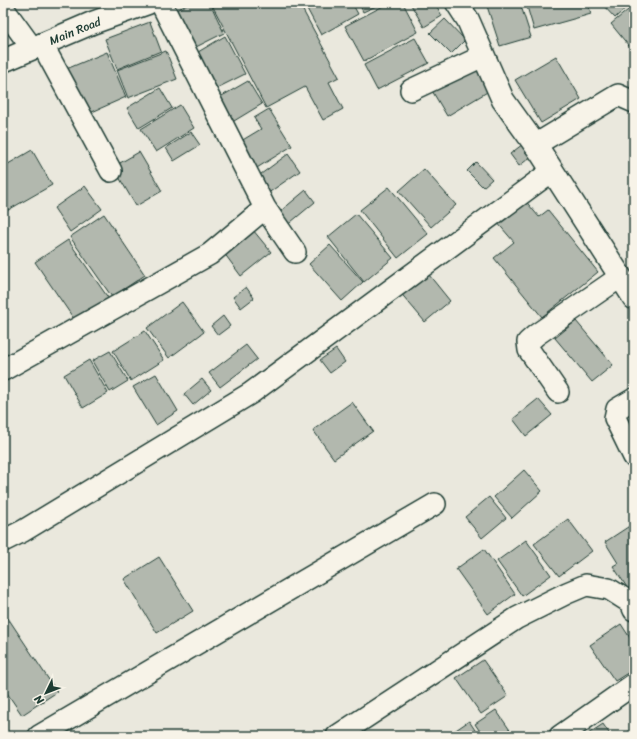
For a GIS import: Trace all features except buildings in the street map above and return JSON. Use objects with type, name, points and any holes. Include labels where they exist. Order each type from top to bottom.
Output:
[{"type":"street","points":[[161,3],[265,208],[295,252]]},
{"type":"street","points":[[457,3],[468,20],[503,100],[535,145],[634,298]]},
{"type":"street","name":"Main Road","points":[[3,60],[134,5]]},
{"type":"street","points":[[3,8],[37,46],[111,171]]},
{"type":"street","points":[[411,90],[483,56]]},
{"type":"street","points":[[535,145],[618,95],[634,102]]},
{"type":"street","points":[[3,541],[29,527],[251,393],[552,171]]},
{"type":"street","points":[[3,370],[210,254],[265,208]]},
{"type":"street","points":[[558,392],[529,350],[528,342],[620,277]]},
{"type":"street","points":[[634,399],[617,409],[615,418],[634,457]]},
{"type":"street","points":[[39,736],[435,504]]},
{"type":"street","points":[[337,736],[451,663],[517,618],[567,593],[586,585],[609,589],[631,603],[634,610]]},
{"type":"street","points":[[560,736],[634,684]]}]
